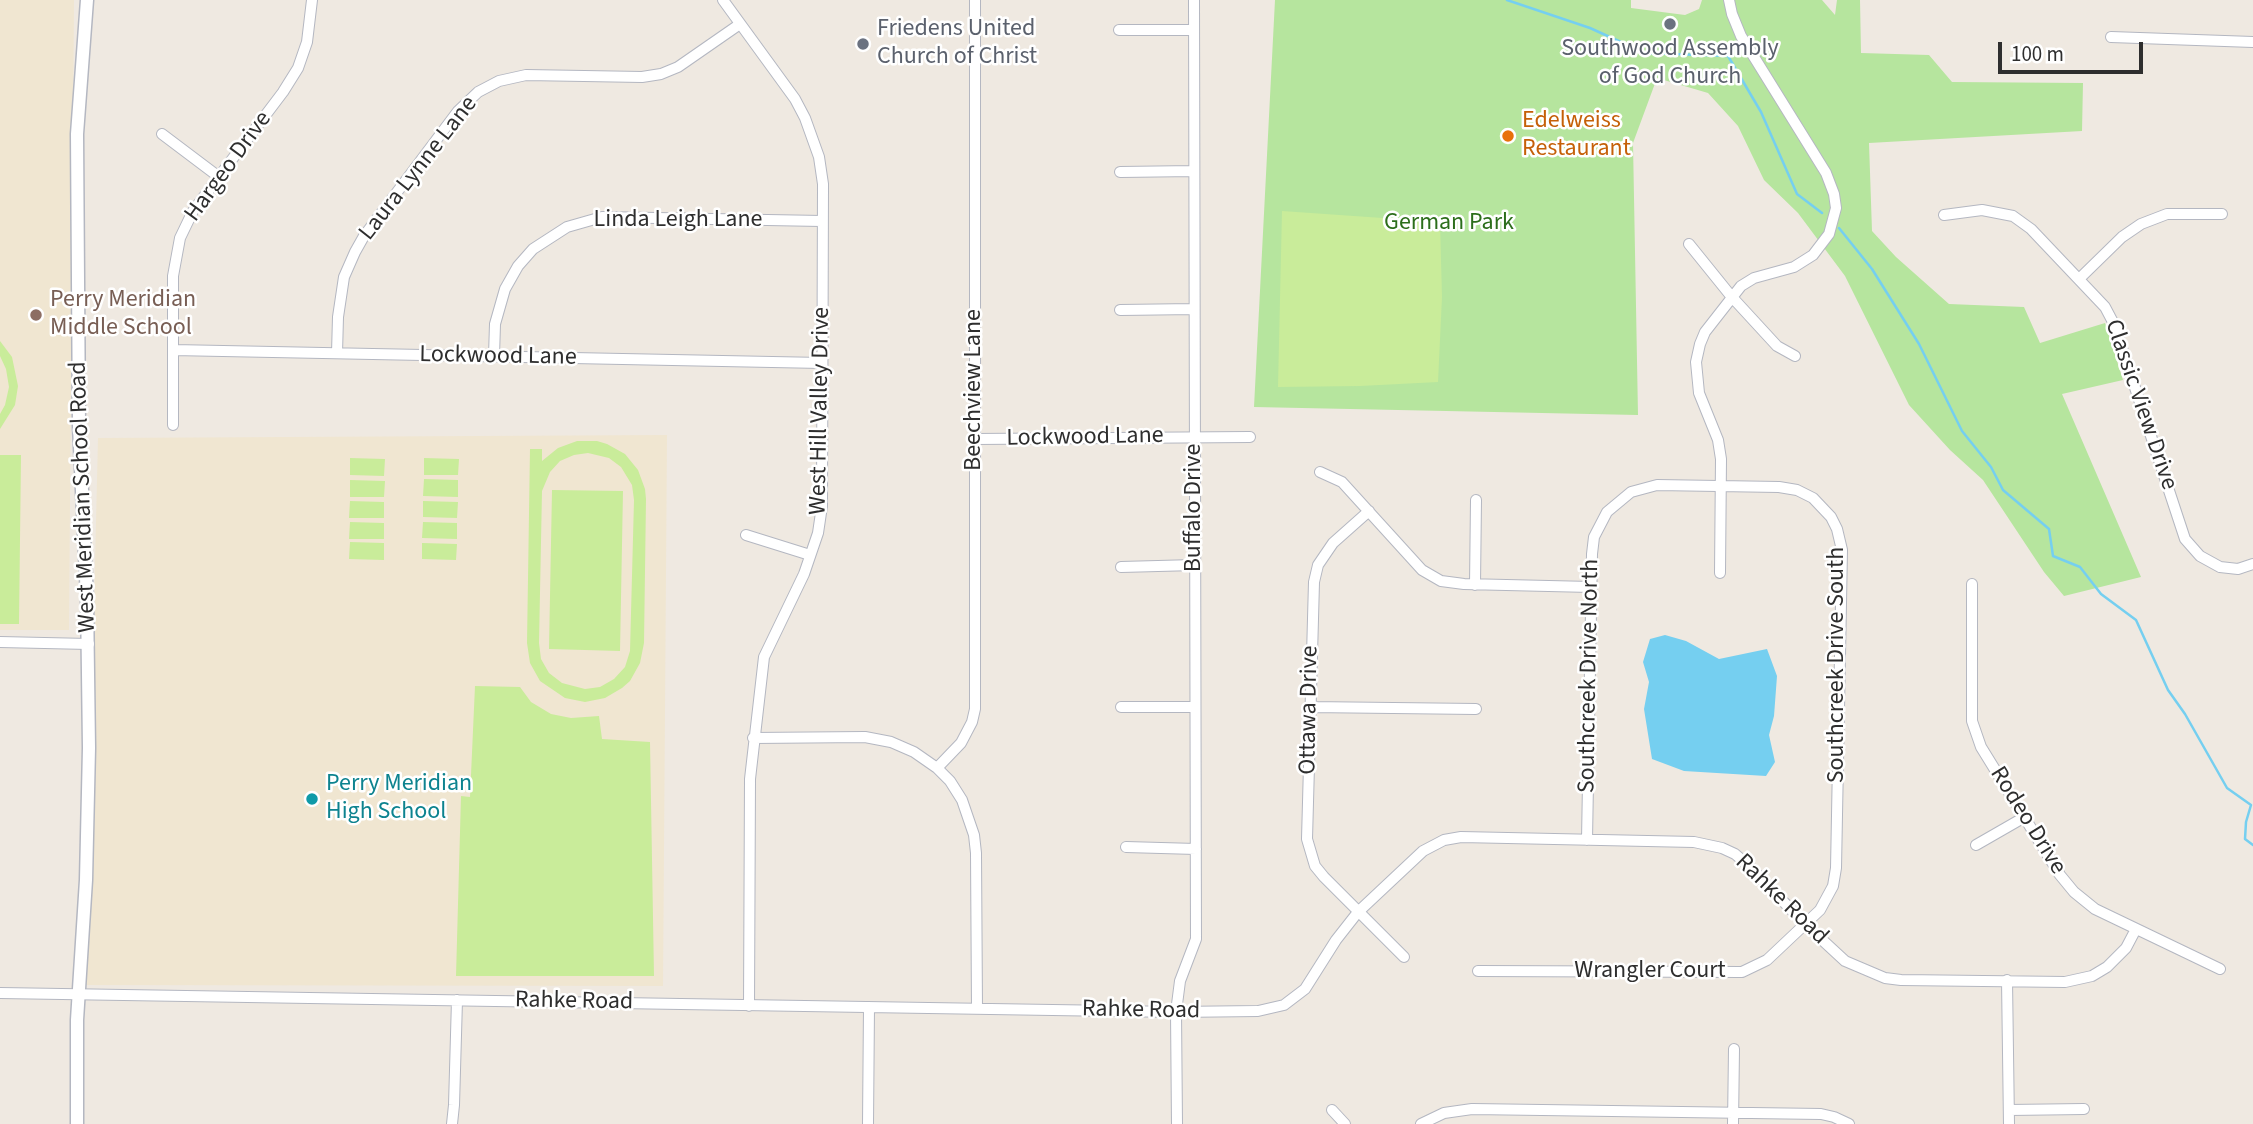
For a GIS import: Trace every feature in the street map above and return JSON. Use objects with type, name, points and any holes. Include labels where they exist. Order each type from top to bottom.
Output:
[{"type":"main road","name":"West Meridian School Road","points":[[77,1124],[78,994],[87,850],[89,644],[79,439],[76,170],[87,0]]},
{"type":"street","name":"Hargeo Drive","points":[[173,425],[173,276],[180,238],[193,211],[283,92],[298,68],[307,42],[312,0]]},
{"type":"street","name":"West Hill Valley Drive","points":[[723,0],[795,99],[808,123],[819,157],[823,184],[822,506],[818,533],[804,574],[764,657],[750,779],[749,1006]]},
{"type":"street","name":"Beechview Lane","points":[[937,768],[961,743],[972,722],[975,709],[975,0]]},
{"type":"street","name":"Buffalo Drive","points":[[1177,1124],[1176,1012],[1180,981],[1196,939],[1194,0]]},
{"type":"street","points":[[1720,573],[1721,459],[1718,440],[1699,393],[1696,362],[1705,332],[1741,286],[1754,278],[1794,267],[1813,255],[1829,234],[1836,208],[1835,194],[1826,173],[1741,36],[1729,0]]},
{"type":"street","name":"Laura Lynne Lane","points":[[337,353],[338,317],[344,277],[355,252],[364,236],[458,111],[478,92],[499,81],[526,75],[642,77],[661,74],[678,67],[740,24]]},
{"type":"street","points":[[1119,30],[1194,30]]},
{"type":"street","points":[[2111,37],[2253,42]]},
{"type":"street","points":[[162,134],[219,177]]},
{"type":"street","points":[[1119,172],[1194,171]]},
{"type":"street","name":"Classic View Drive","points":[[1944,215],[1982,210],[2012,216],[2031,229],[2105,307],[2114,324],[2185,539],[2200,556],[2220,567],[2238,569],[2253,565]]},
{"type":"street","points":[[2078,279],[2122,237],[2141,224],[2166,215],[2222,214]]},
{"type":"street","name":"Linda Leigh Lane","points":[[494,356],[495,324],[505,289],[533,249],[567,227],[603,217],[822,221]]},
{"type":"street","points":[[1689,244],[1731,296],[1777,346],[1795,356]]},
{"type":"street","points":[[1119,310],[1194,309]]},
{"type":"street","name":"Lockwood Lane","points":[[173,350],[822,363]]},
{"type":"street","name":"Lockwood Lane","points":[[975,439],[1251,437]]},
{"type":"street","points":[[1320,472],[1342,482],[1422,570],[1441,581],[1591,587]]},
{"type":"street","name":"Southcreek Drive North","points":[[1587,840],[1594,537],[1607,512],[1623,497],[1657,485],[1721,486]]},
{"type":"street","name":"Southcreek Drive South","points":[[1721,486],[1779,487],[1805,494],[1831,517],[1841,541],[1836,868],[1833,886],[1825,902],[1805,924]]},
{"type":"street","points":[[1475,584],[1476,500]]},
{"type":"street","name":"Ottawa Drive","points":[[1369,511],[1333,543],[1318,565],[1314,582],[1307,839],[1310,853],[1324,877],[1404,957]]},
{"type":"street","points":[[746,535],[810,555]]},
{"type":"street","points":[[1121,567],[1195,565]]},
{"type":"street","name":"Rodeo Drive","points":[[1972,583],[1972,720],[1981,747],[2023,818],[2060,875],[2074,892],[2095,909],[2220,969]]},
{"type":"street","points":[[0,642],[89,644]]},
{"type":"street","points":[[1121,707],[1195,707]]},
{"type":"street","points":[[1310,707],[1476,709]]},
{"type":"street","points":[[753,738],[865,737],[891,742],[914,751],[937,768],[962,800],[974,835],[977,1009]]},
{"type":"street","points":[[1976,845],[2023,818]]},
{"type":"street","name":"Rahke Road","points":[[0,993],[1258,1012],[1284,1005],[1305,989],[1336,940],[1358,912],[1423,851],[1444,839],[1461,837],[1694,842],[1722,848],[1735,854],[1749,866],[1845,961],[1885,978],[2066,982],[2092,976],[2118,958],[2136,929]]},
{"type":"street","points":[[1126,847],[1196,849]]},
{"type":"street","name":"Wrangler Court","points":[[1478,971],[1742,972],[1768,960],[1805,924]]},
{"type":"street","points":[[2007,980],[2009,1124]]},
{"type":"street","points":[[452,1124],[457,1000]]},
{"type":"street","points":[[868,1124],[869,1007]]},
{"type":"street","points":[[1733,1124],[1734,1049]]},
{"type":"street","points":[[1421,1124],[1449,1112],[1472,1109],[1821,1114],[1839,1118],[1849,1124]]},
{"type":"street","points":[[2009,1110],[2084,1109]]},
{"type":"street","points":[[1332,1110],[1345,1124]]},
{"type":"shaded area","name":"Perry Meridian Middle School","points":[[0,0],[74,0],[69,630],[0,630]]},
{"type":"shaded area","name":"Perry Meridian High School","points":[[667,435],[663,986],[85,985],[98,438]]},
{"type":"green space","name":"German Park","points":[[1275,0],[1631,0],[1631,8],[1685,15],[1699,9],[1702,0],[1822,0],[1835,15],[1837,0],[1860,0],[1861,53],[1929,55],[1952,82],[2083,83],[2082,131],[1869,143],[1872,231],[1896,257],[1949,304],[2024,307],[2040,343],[2105,323],[2123,380],[2062,394],[2141,577],[2064,596],[2044,572],[1983,480],[1950,450],[1909,405],[1845,276],[1798,213],[1764,180],[1738,126],[1708,93],[1657,78],[1633,143],[1638,415],[1254,407]]},
{"type":"green space","points":[[1282,211],[1440,222],[1442,297],[1438,382],[1278,387]]},
{"type":"green space","points":[[0,341],[12,357],[18,386],[15,405],[0,429],[0,414],[9,387],[6,369],[0,356]]},
{"type":"green space","points":[[577,441],[607,444],[625,454],[638,470],[645,489],[644,643],[640,663],[630,681],[622,688],[605,698],[585,702],[565,698],[540,681],[530,663],[527,643],[530,449],[542,449],[542,461],[558,448]],"holes":[[[588,453],[609,458],[621,467],[632,485],[634,500],[630,651],[625,667],[614,679],[600,687],[585,689],[562,683],[549,673],[541,659],[542,491],[550,472],[560,461]]]},
{"type":"green space","points":[[0,455],[21,455],[19,624],[0,624]]},
{"type":"green space","points":[[350,458],[385,459],[384,476],[350,475]]},
{"type":"green space","points":[[424,458],[459,459],[458,475],[424,475]]},
{"type":"green space","points":[[424,479],[458,480],[458,497],[423,496]]},
{"type":"green space","points":[[350,480],[385,481],[384,497],[350,497]]},
{"type":"green space","points":[[552,490],[623,491],[620,651],[549,649]]},
{"type":"green space","points":[[350,501],[384,502],[384,518],[349,518]]},
{"type":"green space","points":[[423,501],[458,502],[457,518],[423,517]]},
{"type":"green space","points":[[350,522],[384,523],[384,539],[349,539]]},
{"type":"green space","points":[[423,522],[457,523],[457,539],[422,538]]},
{"type":"green space","points":[[350,542],[384,543],[384,560],[349,559]]},
{"type":"green space","points":[[422,543],[457,544],[456,560],[422,559]]},
{"type":"green space","points":[[475,686],[520,687],[531,702],[551,714],[571,718],[599,716],[602,739],[650,742],[654,976],[456,976],[461,796],[470,797]]},
{"type":"water","points":[[1665,635],[1686,641],[1719,659],[1767,649],[1777,676],[1774,716],[1769,735],[1775,762],[1766,776],[1684,771],[1652,759],[1644,709],[1649,682],[1643,662],[1650,639]]},
{"type":"waterway","points":[[1507,0],[1590,28],[1645,53],[1728,56],[1761,112],[1797,194],[1822,213]]},
{"type":"waterway","points":[[1839,228],[1872,269],[1919,344],[1962,431],[1991,467],[2003,490],[2049,529],[2053,556],[2080,567],[2101,594],[2136,620],[2168,690],[2185,714],[2227,788],[2251,805],[2245,839],[2253,845]]},
{"type":"place","name":"Southwood Assembly of God Church","points":[[1670,24]]},
{"type":"place","name":"Friedens United Church of Christ","points":[[863,44]]},
{"type":"place","name":"Edelweiss Restaurant","points":[[1508,136]]},
{"type":"place","name":"Perry Meridian Middle School","points":[[36,315]]},
{"type":"place","name":"Perry Meridian High School","points":[[312,799]]}]
